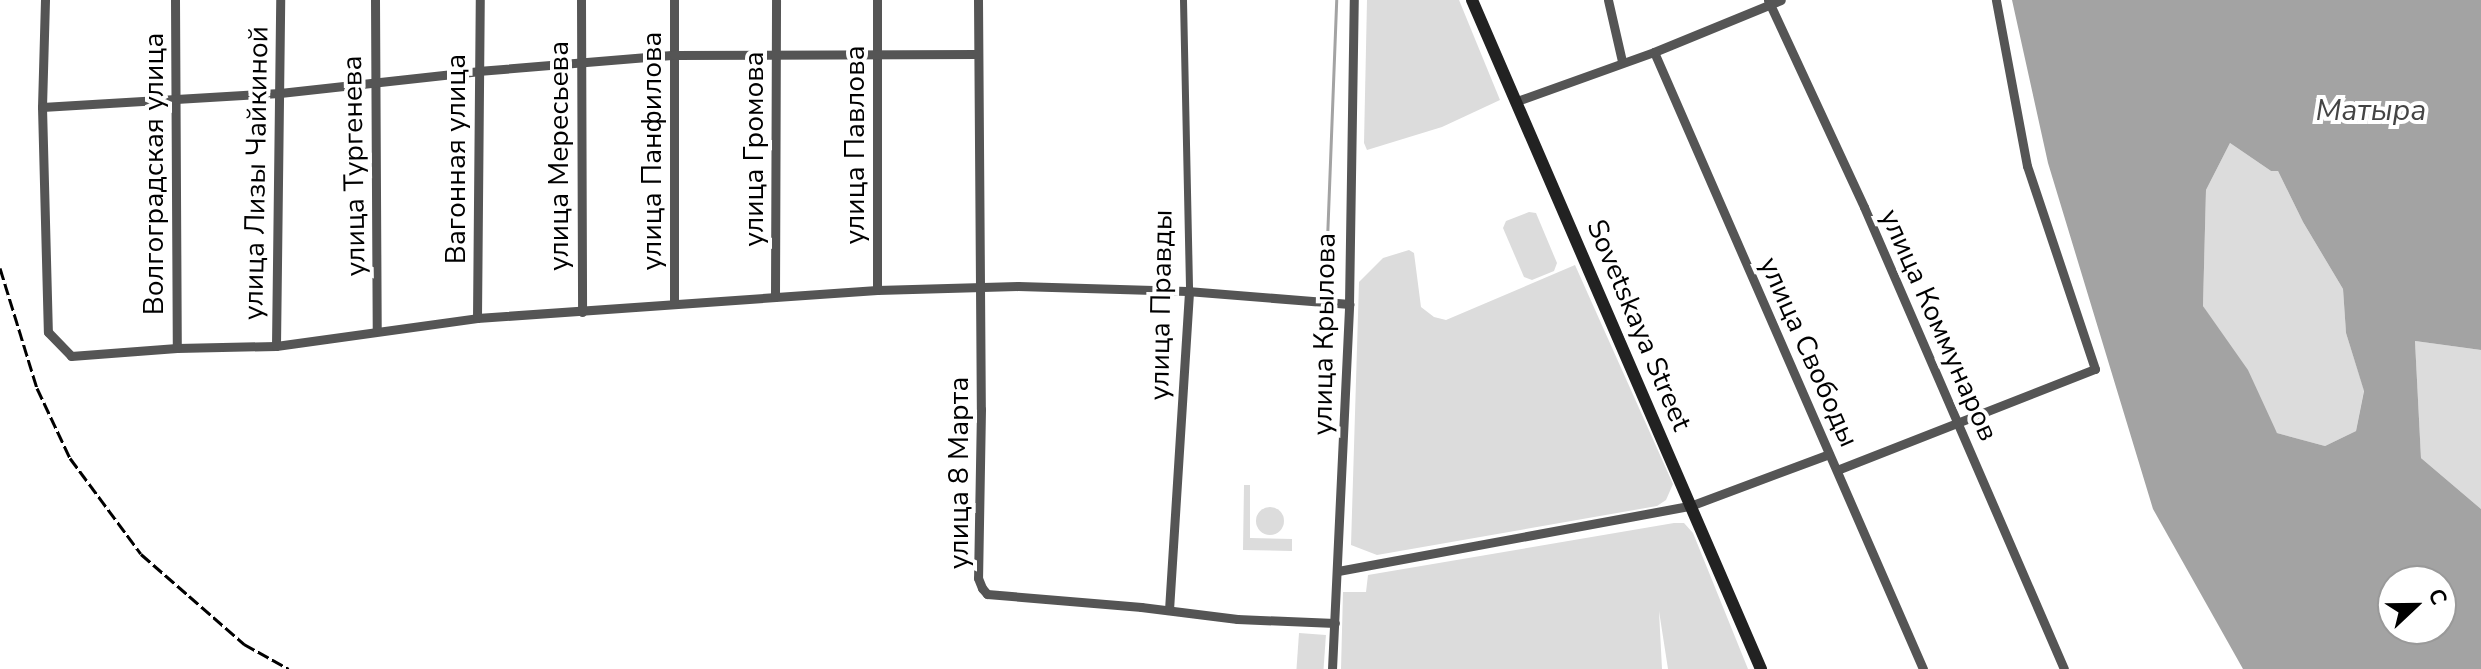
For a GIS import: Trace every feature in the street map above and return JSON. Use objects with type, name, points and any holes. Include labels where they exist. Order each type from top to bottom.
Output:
[{"type":"main road","name":"Sovetskaya Street","points":[[1472,0],[1761,669]]},
{"type":"street","points":[[45,0],[42,107],[48,332],[71,356],[177,348],[276,346],[477,318],[877,290],[981,286],[1189,291],[1349,304]]},
{"type":"street","name":"Волгоградская улица","points":[[175,0],[177,348]]},
{"type":"street","name":"улица Лизы Чайкиной","points":[[276,346],[280,0]]},
{"type":"street","name":"улица Тургенева","points":[[375,0],[377,331]]},
{"type":"street","name":"Вагонная улица","points":[[477,318],[480,0]]},
{"type":"street","name":"улица Мересьева","points":[[581,0],[582,312]]},
{"type":"street","name":"улица Панфилова","points":[[674,0],[674,302]]},
{"type":"street","name":"улица Громова","points":[[775,297],[776,0]]},
{"type":"street","name":"улица Павлова","points":[[877,0],[877,290]]},
{"type":"street","name":"улица 8 Марта","points":[[978,0],[981,286],[978,578],[982,588],[987,594],[1237,619],[1335,623]]},
{"type":"street","name":"улица Правды","points":[[1169,610],[1189,291],[1183,0]]},
{"type":"street","name":"улица Крылова","points":[[1332,669],[1349,304],[1354,0]]},
{"type":"street","points":[[1608,0],[1622,61]]},
{"type":"street","points":[[1517,101],[1654,52],[1769,2],[1781,0]]},
{"type":"street","points":[[1837,470],[1957,420],[2095,369],[2027,166],[1996,0]]},
{"type":"street","name":"улица Коммунаров","points":[[1769,2],[1957,420],[2064,669]]},
{"type":"street","name":"улица Свободы","points":[[1654,52],[1923,669]]},
{"type":"street","points":[[42,107],[280,93],[478,71],[674,55],[878,57],[977,54]]},
{"type":"street","points":[[1338,571],[1690,506],[1829,454]]},
{"type":"shaded area","points":[[1367,0],[1459,0],[1500,100],[1442,127],[1367,150],[1364,143]]},
{"type":"shaded area","points":[[2230,143],[2271,171],[2278,171],[2303,222],[2343,289],[2346,333],[2364,390],[2356,431],[2325,446],[2277,433],[2203,306],[2206,190]]},
{"type":"shaded area","points":[[1529,212],[1536,213],[1557,263],[1554,271],[1532,280],[1524,277],[1503,228],[1506,221]]},
{"type":"shaded area","points":[[1409,250],[1414,253],[1421,307],[1434,317],[1446,320],[1575,265],[1673,484],[1666,500],[1657,506],[1377,555],[1351,545],[1359,282],[1383,258]]},
{"type":"shaded area","points":[[2415,341],[2481,350],[2481,509],[2421,458]]},
{"type":"shaded area","points":[[1244,485],[1250,485],[1250,538],[1292,539],[1292,551],[1243,550]]},
{"type":"shaded area","points":[[1270,507],[1280,511],[1284,521],[1280,531],[1270,535],[1260,531],[1256,521],[1260,511]]},
{"type":"shaded area","points":[[1684,523],[1693,533],[1748,669],[1668,669],[1659,611],[1662,669],[1341,669],[1343,592],[1366,592],[1368,575]]},
{"type":"shaded area","points":[[1299,633],[1326,635],[1324,669],[1296,669]]},
{"type":"water","name":"Матыра","points":[[2012,0],[2481,0],[2481,350],[2415,341],[2421,458],[2481,509],[2481,669],[2243,669],[2153,509],[2048,163]],"holes":[[[2230,143],[2271,171],[2278,171],[2303,222],[2343,289],[2346,333],[2364,391],[2356,431],[2325,446],[2277,433],[2248,370],[2203,306],[2206,190]]]},
{"type":"waterway","points":[[1325,292],[1336,0]]},
{"type":"railway","points":[[0,268],[37,388],[70,458],[141,554],[244,644],[289,669]]}]
